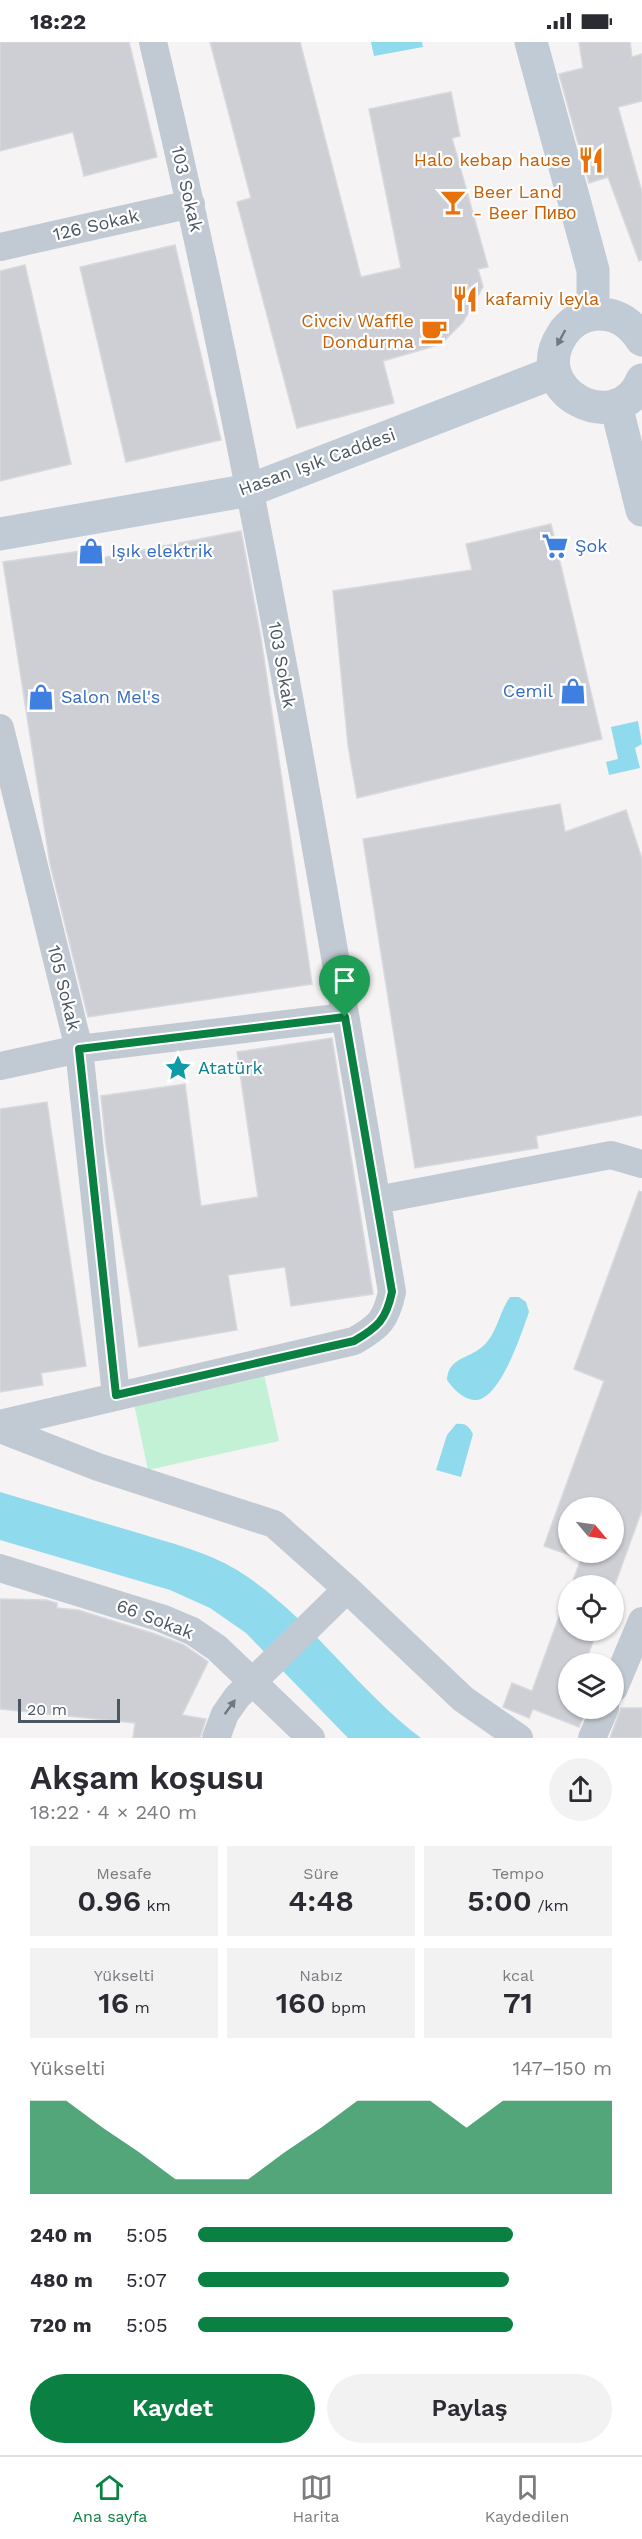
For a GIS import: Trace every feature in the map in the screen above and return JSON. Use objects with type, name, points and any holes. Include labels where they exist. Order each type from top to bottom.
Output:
[{"type":"street","name":"103 Sokak","points":[[116,1395],[354,1341],[374,1330],[387,1313],[392,1292],[250,490],[191,204],[153,42]]},
{"type":"street","points":[[531,42],[593,270],[593,314]]},
{"type":"street","name":"126 Sokak","points":[[0,247],[191,204]]},
{"type":"street","points":[[642,340],[635,328],[623,319],[609,314],[593,314],[578,319],[566,328],[553,356],[555,372],[561,386],[571,398],[585,405],[601,408],[616,405],[630,397],[642,380]]},
{"type":"street","name":"Hasan Işık Caddesi","points":[[0,534],[250,490],[555,372]]},
{"type":"street","points":[[616,405],[642,510]]},
{"type":"street","name":"105 Sokak","points":[[0,728],[79,1049],[116,1395]]},
{"type":"street","points":[[0,1066],[79,1049],[345,1017]]},
{"type":"street","points":[[376,1200],[612,1155],[642,1164]]},
{"type":"street","points":[[0,1424],[116,1395]]},
{"type":"street","points":[[0,1429],[98,1467],[274,1524],[347,1589],[463,1699],[519,1738]]},
{"type":"street","name":"66 Sokak","points":[[0,1568],[161,1618],[192,1631],[260,1674],[311,1738]]},
{"type":"street","points":[[216,1738],[225,1714],[260,1674],[347,1589]]},
{"type":"street","points":[[624,1664],[642,1621]]},
{"type":"street","points":[[592,1738],[600,1719]]},
{"type":"green space","points":[[263,1370],[279,1441],[148,1470],[133,1399]]},
{"type":"water","points":[[371,42],[422,42],[423,47],[374,56]]},
{"type":"water","points":[[638,721],[642,744],[635,748],[640,768],[609,775],[606,762],[618,759],[611,727]]},
{"type":"water","points":[[510,1297],[519,1297],[526,1302],[529,1312],[516,1348],[494,1388],[486,1396],[477,1400],[468,1399],[447,1380],[448,1373],[455,1363],[477,1351],[487,1342]]},
{"type":"water","points":[[456,1424],[466,1426],[473,1434],[461,1477],[436,1470],[447,1435]]},
{"type":"water","points":[[0,1492],[187,1548],[237,1570],[263,1588],[309,1629],[374,1697],[421,1738],[348,1738],[246,1633],[210,1608],[170,1590],[0,1540]]},
{"type":"building","points":[[0,42],[129,42],[157,157],[84,176],[73,132],[0,151]]},
{"type":"building","points":[[210,42],[300,42],[361,277],[401,268],[369,109],[451,92],[460,136],[452,138],[488,267],[478,269],[483,287],[463,322],[441,344],[383,361],[394,403],[297,428],[237,202],[251,198]]},
{"type":"building","points":[[579,42],[630,42],[632,57],[642,54],[642,101],[618,107],[642,192],[642,260],[639,261],[608,177],[589,183],[559,74],[583,68]]},
{"type":"building","points":[[175,245],[221,440],[126,462],[80,267]]},
{"type":"building","points":[[25,265],[71,464],[0,481],[0,271]]},
{"type":"building","points":[[551,524],[602,739],[357,798],[348,745],[333,591],[472,570],[466,544]]},
{"type":"building","points":[[241,531],[261,638],[312,984],[88,1017],[50,864],[3,562],[95,549],[96,559]]},
{"type":"building","points":[[560,804],[565,832],[626,810],[642,859],[642,1115],[536,1136],[538,1148],[415,1168],[363,839]]},
{"type":"building","points":[[332,1038],[373,1294],[291,1306],[285,1267],[228,1275],[237,1330],[139,1347],[106,1146],[101,1096],[185,1084],[201,1206],[258,1197],[237,1052]]},
{"type":"building","points":[[47,1102],[86,1366],[41,1373],[43,1385],[0,1392],[0,1109]]},
{"type":"building","points":[[639,1191],[642,1192],[642,1510],[624,1560],[624,1497],[562,1497],[604,1381],[574,1369]]},
{"type":"building","points":[[558,1508],[558,1551],[544,1546]]},
{"type":"building","points":[[580,1563],[623,1563],[618,1575],[575,1575]]},
{"type":"building","points":[[0,1599],[46,1600],[57,1603],[57,1608],[78,1610],[184,1645],[208,1662],[182,1715],[206,1719],[200,1738],[133,1738],[135,1723],[0,1709]]},
{"type":"building","points":[[558,1620],[558,1641],[593,1641],[589,1653],[558,1653],[558,1719],[533,1709],[529,1718],[503,1707],[512,1683],[532,1691]]},
{"type":"building","points":[[624,1708],[642,1708],[642,1738],[610,1738],[617,1719],[624,1719]]},
{"type":"building","points":[[559,1719],[582,1719],[579,1727]]},
{"type":"place","name":"Halo kebap hause","points":[[591,160]]},
{"type":"place","name":"Beer Land - Beer Пиво","points":[[453,202]]},
{"type":"place","name":"kafamiy leyla","points":[[465,299]]},
{"type":"place","name":"Civciv Waffle Dondurma","points":[[434,331]]},
{"type":"place","name":"Şok","points":[[555,546]]},
{"type":"place","name":"Işık elektrik","points":[[91,551]]},
{"type":"place","name":"Cemil","points":[[573,691]]},
{"type":"place","name":"Salon Mel's","points":[[41,697]]},
{"type":"place","name":"Atatürk","points":[[178,1068]]},
{"type":"route","points":[[345,1017],[392,1292],[387,1313],[374,1330],[354,1341],[116,1395],[79,1049],[345,1017]]}]
